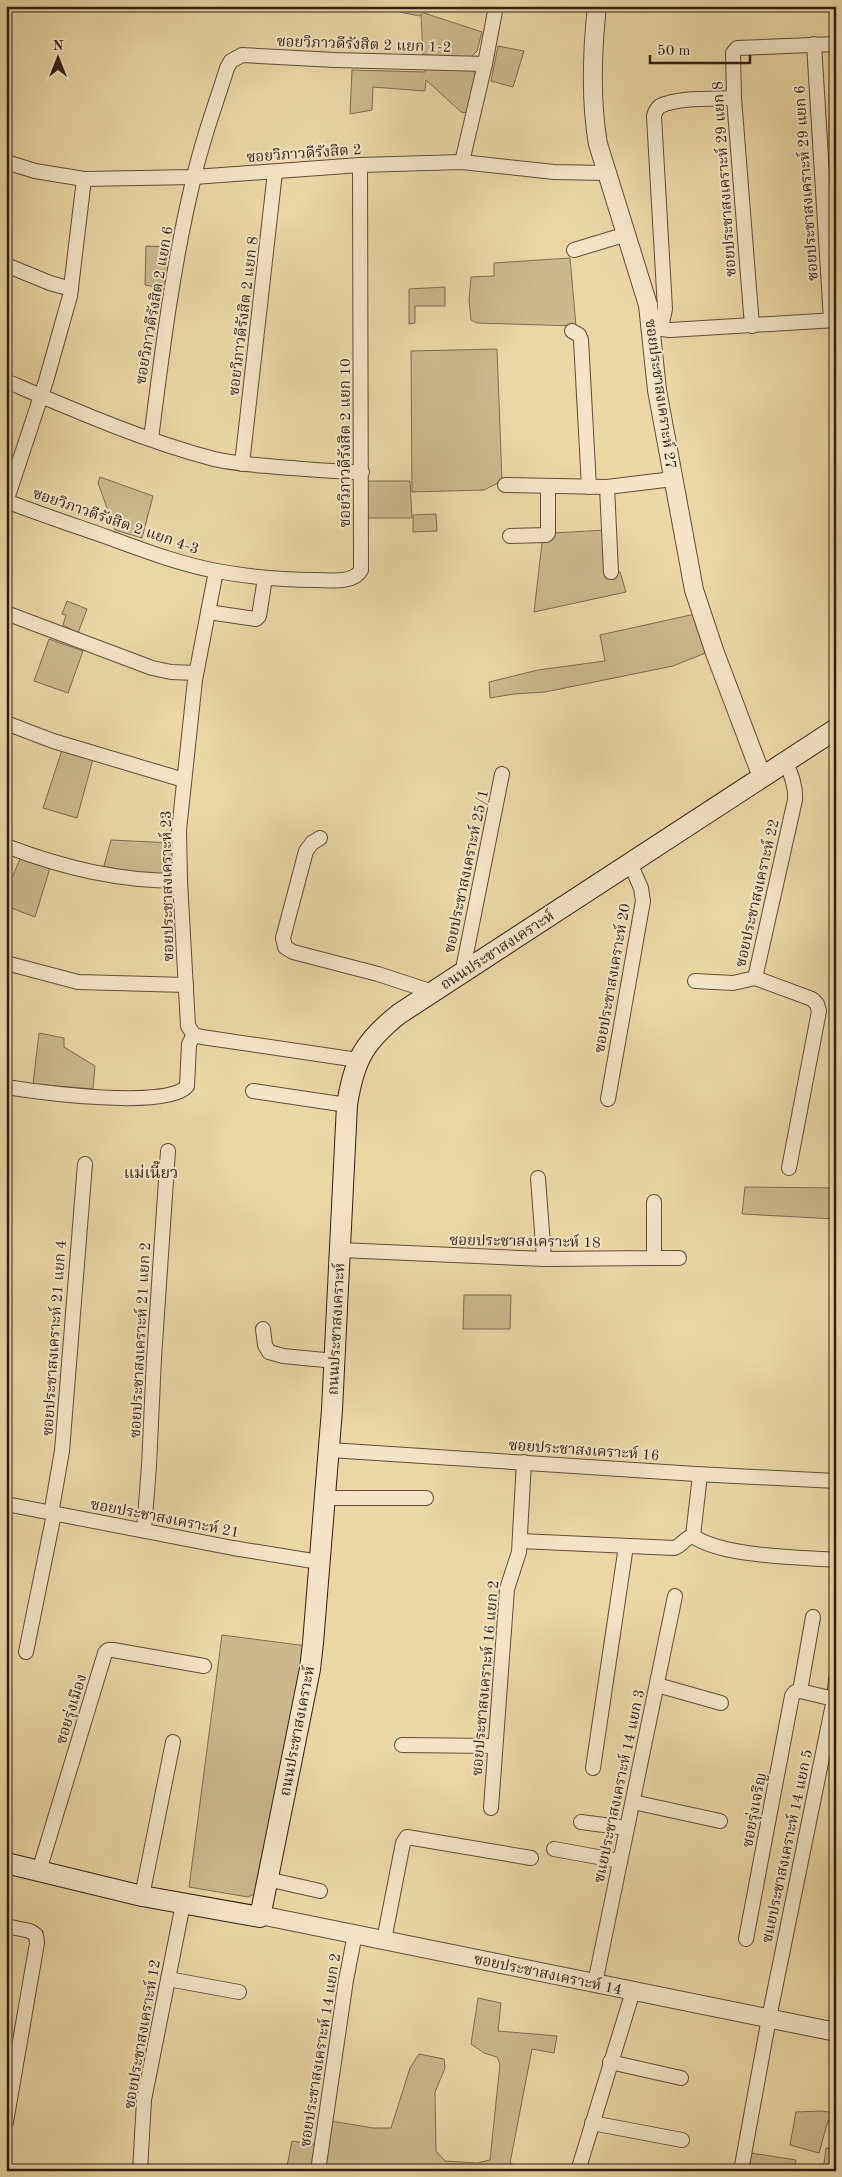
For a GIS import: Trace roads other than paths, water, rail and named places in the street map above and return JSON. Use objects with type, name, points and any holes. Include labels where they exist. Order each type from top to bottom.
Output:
[{"type":"main road","name":"ถนนประชาสงเคราะห์","points":[[260,1915],[310,1669],[330,1450],[347,1105],[350,1085],[358,1060],[371,1040],[398,1014],[836,729]]},
{"type":"main road","points":[[6,1863],[142,1896],[260,1917],[260,1915]]},
{"type":"street","points":[[462,162],[485,64],[496,6]]},
{"type":"street","name":"ซอยประชาสงเคราะห์ 27","points":[[597,6],[592,65],[594,124],[606,173],[627,234],[648,305],[658,390],[697,600],[762,777]]},
{"type":"street","points":[[814,44],[836,44]]},
{"type":"street","name":"ซอยประชาสงเคราะห์ 29 แยก 8","points":[[752,326],[734,98],[734,50],[738,48],[814,44]]},
{"type":"street","name":"ซอยประชาสงเคราะห์ 29 แยก 6","points":[[814,44],[833,320]]},
{"type":"street","name":"ซอยวิภาวดีรังสิต 2 แยก 1-2","points":[[242,55],[485,64]]},
{"type":"street","name":"ซอยวิภาวดีรังสิต 2 แยก 6","points":[[151,440],[155,396],[171,294],[194,177],[227,68],[235,57],[242,55]]},
{"type":"street","points":[[651,328],[662,324],[666,309],[654,116],[656,109],[678,102],[734,98]]},
{"type":"street","name":"ซอยวิภาวดีรังสิต 2","points":[[6,162],[35,171],[84,179],[194,177],[360,165],[462,162],[546,171],[606,173]]},
{"type":"street","name":"ซอยวิภาวดีรังสิต 2 แยก 10","points":[[216,571],[265,578],[329,580],[351,579],[358,576],[361,570],[360,165]]},
{"type":"street","name":"ซอยวิภาวดีรังสิต 2 แยก 8","points":[[242,464],[275,172]]},
{"type":"street","points":[[6,502],[40,396],[71,289],[84,179]]},
{"type":"street","points":[[574,250],[627,234]]},
{"type":"street","points":[[6,265],[50,283],[71,289]]},
{"type":"street","points":[[651,328],[670,330],[833,320]]},
{"type":"street","points":[[572,331],[581,340],[589,488]]},
{"type":"street","points":[[6,381],[151,440],[215,459],[242,464],[362,472]]},
{"type":"street","points":[[504,485],[589,488],[674,480]]},
{"type":"street","points":[[510,536],[546,535],[548,533],[548,486]]},
{"type":"street","points":[[607,487],[611,572]]},
{"type":"street","name":"ซอยวิภาวดีรังสิต 2 แยก 4-3","points":[[6,502],[162,557],[216,571]]},
{"type":"street","name":"ซอยประชาสงเคราะห์ 23","points":[[194,1035],[188,1026],[180,881],[180,830],[196,673],[216,571]]},
{"type":"street","points":[[208,612],[256,619],[259,616],[265,578]]},
{"type":"street","points":[[6,614],[152,668],[171,672],[196,673]]},
{"type":"street","points":[[6,724],[53,741],[184,780]]},
{"type":"street","name":"ซอยประชาสงเคราะห์ 22","points":[[786,762],[794,785],[794,800],[755,978],[812,1000],[817,1004],[819,1011],[789,1168]]},
{"type":"street","name":"ซอยประชาสงเคราะห์ 25/1","points":[[462,974],[502,774]]},
{"type":"street","points":[[320,838],[312,843],[306,851],[283,938],[285,947],[293,952],[378,974],[433,992]]},
{"type":"street","points":[[6,846],[96,873],[141,880],[180,881]]},
{"type":"street","name":"ซอยประชาสงเคราะห์ 20","points":[[608,1099],[643,901],[641,888],[630,863]]},
{"type":"street","points":[[6,963],[78,982],[186,985]]},
{"type":"street","points":[[695,981],[733,983],[755,978]]},
{"type":"street","points":[[6,1087],[60,1095],[93,1097],[143,1098],[174,1095],[183,1091],[187,1086],[188,1044],[194,1035],[358,1060]]},
{"type":"street","points":[[253,1091],[347,1105]]},
{"type":"street","name":"ซอยประชาสงเคราะห์ 21 แยก 2","points":[[144,1530],[168,1151]]},
{"type":"street","name":"ซอยประชาสงเคราะห์ 21 แยก 4","points":[[26,1652],[62,1451],[84,1164]]},
{"type":"street","points":[[538,1178],[544,1260]]},
{"type":"street","points":[[654,1202],[654,1258]]},
{"type":"street","name":"ซอยประชาสงเคราะห์ 18","points":[[340,1250],[544,1260],[679,1258]]},
{"type":"street","points":[[263,1328],[265,1345],[269,1352],[283,1356],[335,1361]]},
{"type":"street","name":"ซอยประชาสงเคราะห์ 16","points":[[330,1450],[700,1475],[836,1481]]},
{"type":"street","name":"ซอยประชาสงเคราะห์ 16 แยก 2","points":[[491,1808],[494,1746],[507,1589],[519,1552],[524,1462]]},
{"type":"street","points":[[693,1536],[700,1475]]},
{"type":"street","points":[[326,1498],[426,1498]]},
{"type":"street","name":"ซอยประชาสงเคราะห์ 21","points":[[6,1504],[233,1548],[319,1562]]},
{"type":"street","points":[[520,1541],[674,1548],[678,1547],[684,1539],[693,1536],[709,1545],[768,1556],[836,1560]]},
{"type":"street","points":[[593,1768],[626,1546]]},
{"type":"street","name":"ซแยประชาสงเคราะห์ 14 แยก 3","points":[[594,1984],[675,1596]]},
{"type":"street","name":"ซอยรุ่งเจริญ","points":[[746,1940],[792,1696],[795,1692],[800,1691],[813,1617]]},
{"type":"street","name":"ซอยรุ่งเมือง","points":[[39,1871],[105,1653],[108,1650],[113,1650],[204,1666]]},
{"type":"street","name":"ซแยประชาสงเคราะห์ 14 แยก 5","points":[[741,2171],[769,2018],[834,1699],[836,1680]]},
{"type":"street","points":[[657,1684],[721,1703]]},
{"type":"street","points":[[800,1691],[834,1699]]},
{"type":"street","points":[[142,1896],[173,1742]]},
{"type":"street","points":[[402,1745],[494,1746]]},
{"type":"street","points":[[633,1802],[720,1821]]},
{"type":"street","points":[[581,1822],[627,1828]]},
{"type":"street","points":[[384,1940],[403,1843],[407,1837],[531,1858]]},
{"type":"street","points":[[554,1849],[620,1861]]},
{"type":"street","points":[[267,1879],[320,1891]]},
{"type":"street","name":"ซอยประชาสงเคราะห์ 12","points":[[140,2171],[144,2100],[183,1904]]},
{"type":"street","name":"ซอยประชาสงเคราะห์ 14","points":[[260,1915],[836,2032]]},
{"type":"street","points":[[6,1926],[30,1931],[36,1935],[37,1943],[6,2122]]},
{"type":"street","name":"ซอยประชาสงเคราะห์ 14 แยก 2","points":[[318,2171],[346,1980],[355,1934]]},
{"type":"street","points":[[168,1979],[239,1992]]},
{"type":"street","points":[[578,2171],[633,1992]]},
{"type":"street","points":[[610,2062],[681,2078]]},
{"type":"street","points":[[592,2123],[682,2140]]},
{"type":"district","name":"แม่เนี๊ยว","points":[[151,1172]]}]
